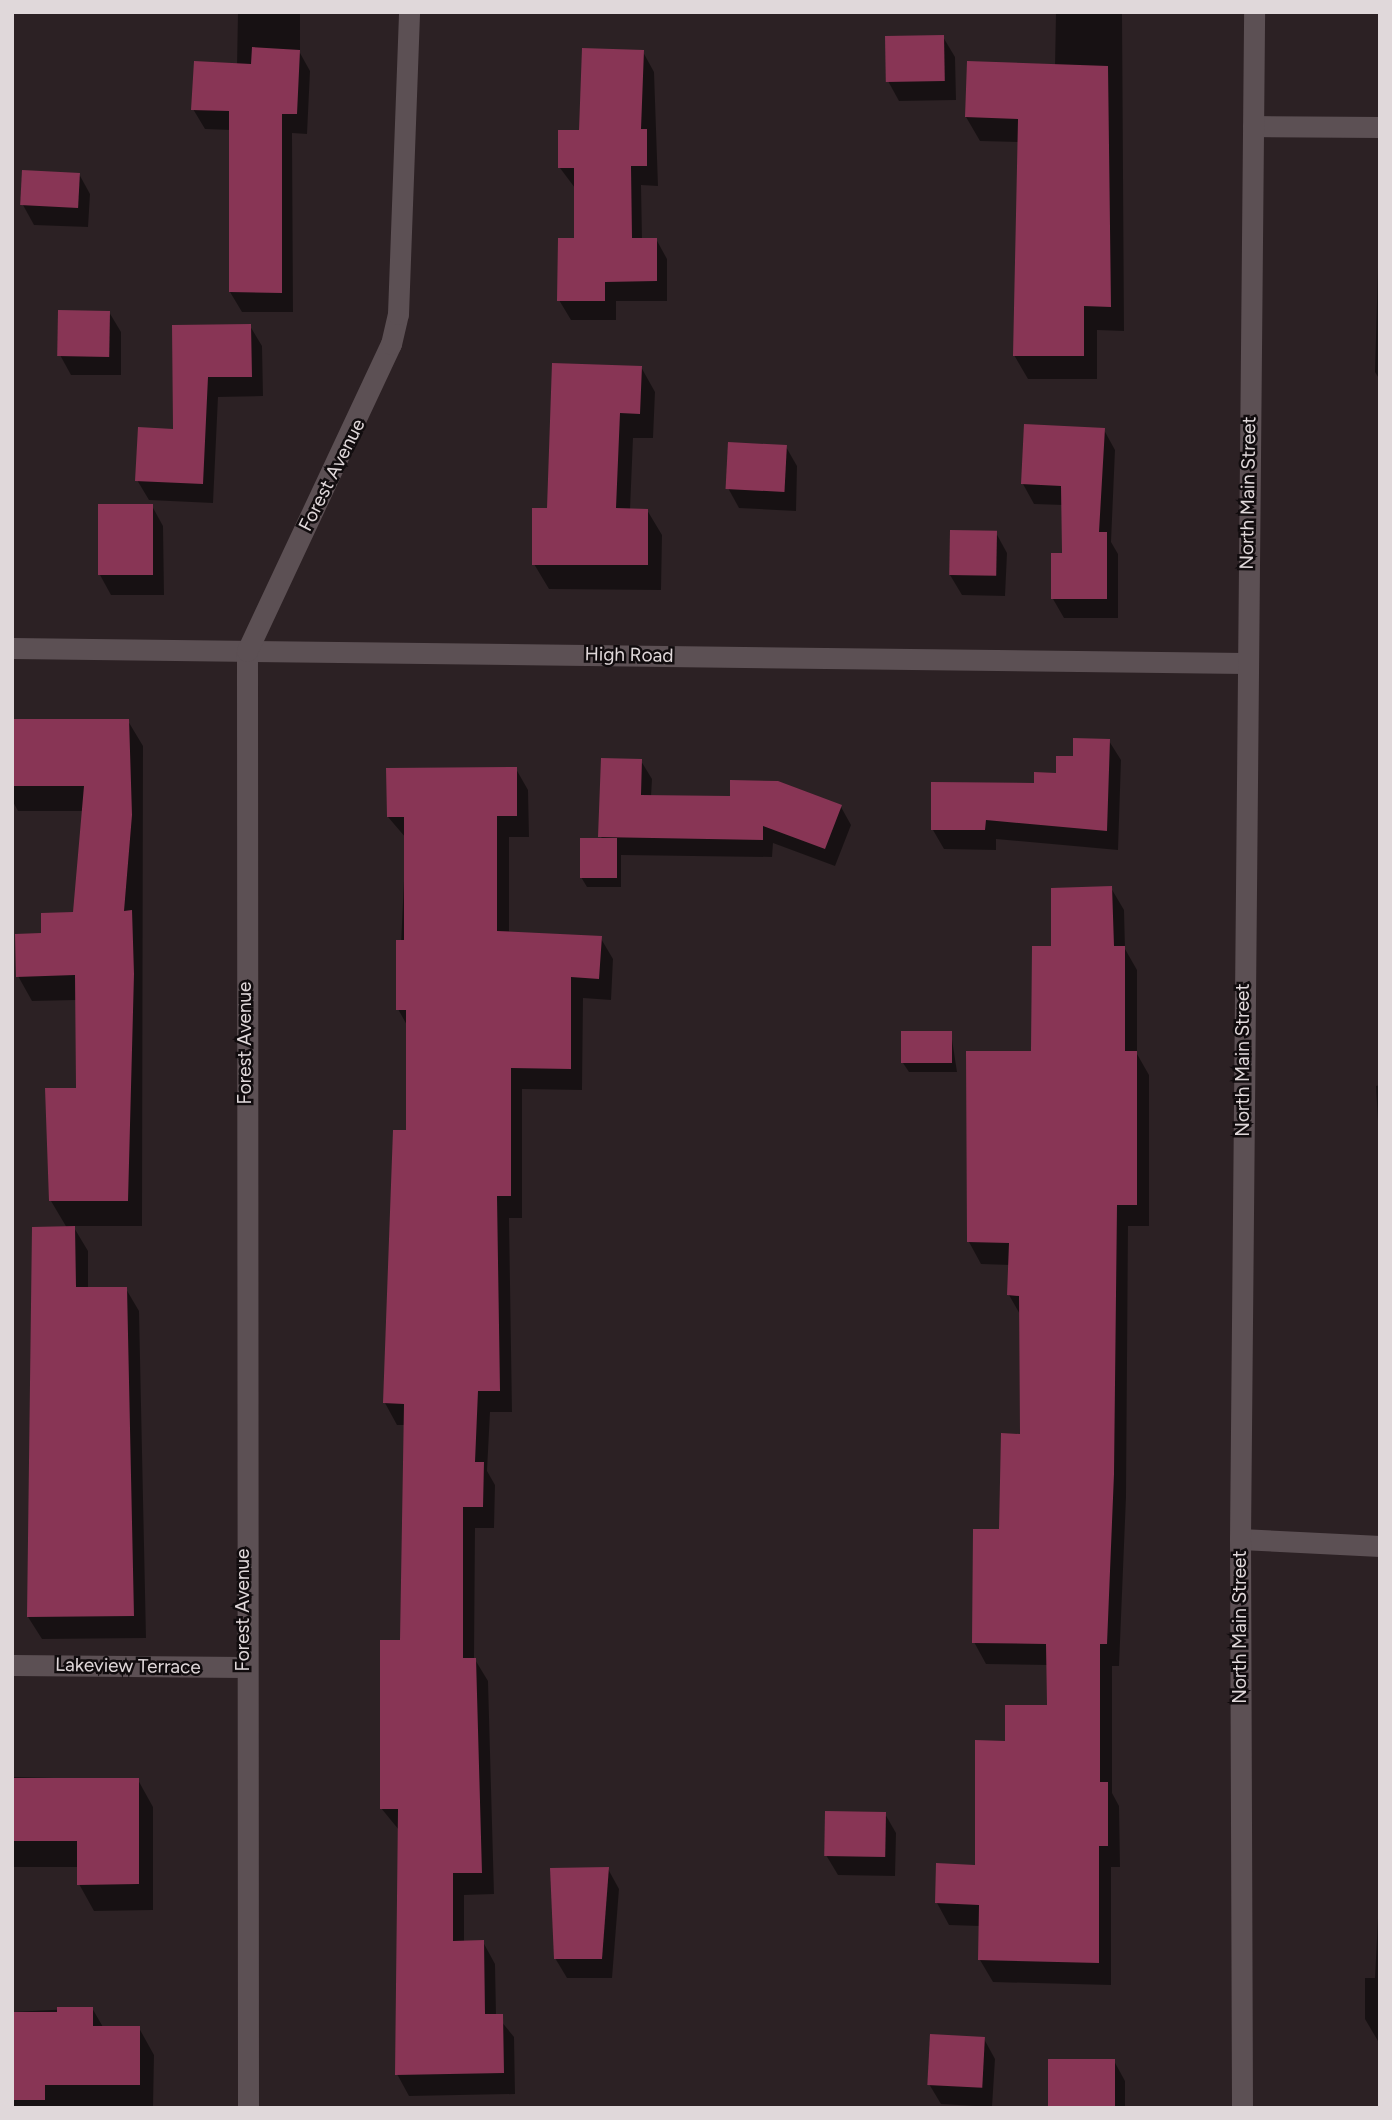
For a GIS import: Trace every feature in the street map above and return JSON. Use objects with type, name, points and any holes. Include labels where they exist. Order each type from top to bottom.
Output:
[{"type":"street","name":"Forest Avenue","points":[[247,2108],[243,1667],[247,651],[391,344],[398,314],[409,12]]},
{"type":"street","name":"North Main Street","points":[[1242,2108],[1240,1539],[1245,663],[1254,12]]},
{"type":"street","points":[[1253,126],[1380,127]]},
{"type":"street","name":"High Road","points":[[12,648],[1245,663]]},
{"type":"street","points":[[1240,1539],[1380,1546]]},
{"type":"street","name":"Lakeview Terrace","points":[[12,1665],[243,1667]]},
{"type":"building","points":[[944,35],[945,81],[886,82],[885,36]]},
{"type":"building","points":[[252,47],[300,50],[297,114],[282,114],[282,293],[229,292],[229,111],[191,110],[194,61],[251,64]]},
{"type":"building","points":[[582,48],[644,50],[641,129],[647,129],[647,166],[631,166],[632,238],[657,238],[657,281],[605,282],[605,301],[557,301],[558,238],[574,238],[574,168],[558,168],[558,130],[579,130]]},
{"type":"building","points":[[967,61],[1108,66],[1111,307],[1084,306],[1084,356],[1013,356],[1018,119],[965,117]]},
{"type":"building","points":[[22,170],[80,173],[78,208],[20,205]]},
{"type":"building","points":[[58,310],[110,311],[109,357],[57,356]]},
{"type":"building","points":[[251,324],[252,377],[208,377],[203,484],[135,481],[138,427],[173,429],[172,325]]},
{"type":"building","points":[[552,363],[642,366],[640,414],[620,413],[616,508],[648,509],[648,565],[532,565],[532,508],[547,508]]},
{"type":"building","points":[[1024,424],[1105,428],[1099,532],[1107,532],[1107,599],[1051,599],[1051,553],[1062,553],[1061,486],[1021,484]]},
{"type":"building","points":[[728,442],[787,445],[784,492],[726,489]]},
{"type":"building","points":[[98,504],[153,504],[153,575],[98,575]]},
{"type":"building","points":[[950,530],[997,531],[996,576],[949,575]]},
{"type":"building","points":[[12,719],[129,719],[132,815],[124,911],[132,910],[134,974],[128,1201],[49,1201],[45,1088],[76,1088],[75,975],[16,977],[15,934],[41,933],[41,913],[73,912],[84,786],[12,786]]},
{"type":"building","points":[[1073,738],[1110,739],[1107,831],[986,820],[985,830],[931,830],[931,782],[1034,783],[1034,772],[1056,773],[1056,756],[1073,756]]},
{"type":"building","points":[[601,758],[642,759],[641,795],[730,796],[730,780],[778,781],[842,805],[825,849],[763,826],[763,840],[598,837]]},
{"type":"building","points":[[517,767],[517,816],[497,816],[497,931],[602,936],[599,979],[571,977],[571,1069],[511,1068],[511,1196],[497,1196],[500,1391],[478,1391],[475,1462],[484,1462],[483,1507],[463,1507],[463,1658],[476,1658],[482,1873],[453,1873],[453,1941],[484,1940],[485,2014],[503,2014],[504,2073],[395,2075],[398,1809],[380,1809],[380,1640],[400,1640],[404,1404],[383,1403],[393,1130],[406,1130],[406,1010],[396,1010],[396,940],[404,940],[404,817],[387,817],[386,768]]},
{"type":"building","points":[[580,838],[617,838],[617,878],[580,878]]},
{"type":"building","points":[[1112,886],[1114,946],[1125,946],[1125,1051],[1137,1051],[1137,1205],[1117,1205],[1114,1474],[1107,1644],[1100,1644],[1100,1782],[1108,1782],[1108,1846],[1099,1846],[1099,1963],[978,1960],[979,1905],[935,1903],[936,1863],[975,1865],[975,1740],[1005,1741],[1005,1705],[1047,1705],[1046,1644],[972,1643],[973,1529],[999,1529],[1001,1433],[1020,1434],[1019,1296],[1007,1295],[1009,1243],[967,1242],[966,1051],[1031,1051],[1032,946],[1051,946],[1051,888]]},
{"type":"building","points":[[901,1031],[952,1031],[952,1063],[901,1063]]},
{"type":"building","points":[[75,1226],[76,1287],[127,1287],[134,1616],[27,1617],[32,1227]]},
{"type":"building","points":[[12,1778],[139,1778],[139,1884],[77,1885],[77,1841],[12,1841]]},
{"type":"building","points":[[825,1811],[886,1812],[885,1857],[824,1856]]},
{"type":"building","points":[[609,1867],[602,1959],[554,1959],[550,1868]]},
{"type":"building","points":[[57,2007],[93,2007],[93,2026],[140,2026],[140,2085],[45,2085],[45,2100],[12,2100],[12,2012],[57,2012]]},
{"type":"building","points":[[930,2034],[985,2037],[982,2088],[927,2085]]},
{"type":"building","points":[[1048,2059],[1115,2059],[1115,2108],[1048,2108]]}]
